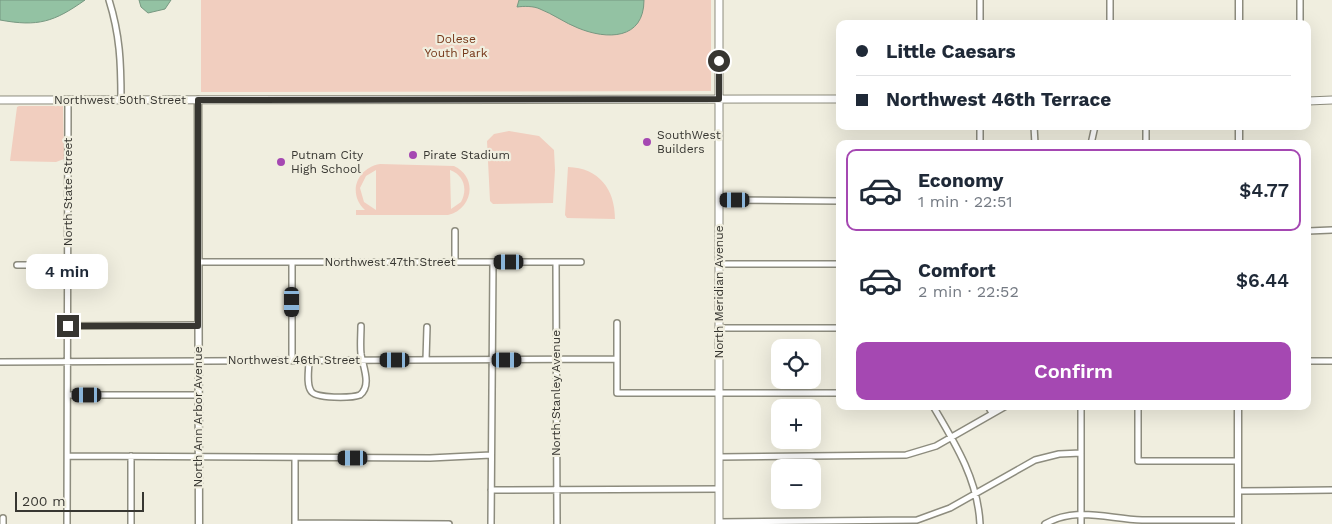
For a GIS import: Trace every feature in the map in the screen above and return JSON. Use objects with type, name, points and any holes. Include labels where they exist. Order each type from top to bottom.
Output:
[{"type":"main road","name":"North Meridian Avenue","points":[[719,0],[719,523]]},
{"type":"main road","name":"Northwest 50th Street","points":[[0,100],[836,98]]},
{"type":"main road","points":[[1311,101],[1332,100]]},
{"type":"street","points":[[109,0],[116,23],[121,54],[121,100]]},
{"type":"street","points":[[980,0],[980,20]]},
{"type":"street","points":[[1110,0],[1110,20]]},
{"type":"street","points":[[1239,0],[1239,20]]},
{"type":"street","points":[[1300,0],[1300,20]]},
{"type":"street","name":"North State Street","points":[[68,100],[68,524]]},
{"type":"street","name":"North Ann Arbor Avenue","points":[[198,100],[199,524]]},
{"type":"street","points":[[719,200],[836,202]]},
{"type":"street","points":[[1311,231],[1332,230]]},
{"type":"street","points":[[455,231],[456,262]]},
{"type":"street","name":"Northwest 47th Street","points":[[198,262],[581,262]]},
{"type":"street","points":[[491,524],[493,262]]},
{"type":"street","name":"North Stanley Avenue","points":[[556,262],[556,524]]},
{"type":"street","points":[[292,263],[292,360]]},
{"type":"street","points":[[719,264],[836,264]]},
{"type":"street","points":[[18,265],[68,265]]},
{"type":"street","points":[[617,323],[617,392],[836,393]]},
{"type":"street","points":[[68,326],[198,326]]},
{"type":"street","points":[[309,360],[310,389],[313,394],[320,396],[357,396],[362,394],[365,385],[361,326]]},
{"type":"street","points":[[426,360],[427,328]]},
{"type":"street","points":[[719,328],[836,328]]},
{"type":"street","name":"Northwest 46th Street","points":[[0,362],[617,359]]},
{"type":"street","points":[[1311,361],[1332,361]]},
{"type":"street","points":[[68,396],[199,395]]},
{"type":"street","points":[[935,410],[970,473],[976,493],[980,524]]},
{"type":"street","points":[[719,456],[891,457],[921,451],[950,438],[998,410]]},
{"type":"street","points":[[1081,410],[1081,524]]},
{"type":"street","points":[[1138,410],[1138,461],[1238,461]]},
{"type":"street","points":[[1045,524],[1062,516],[1081,514],[1102,514],[1142,520],[1238,522],[1238,410]]},
{"type":"street","points":[[719,523],[906,522],[941,512],[1035,460],[1059,454],[1081,453]]},
{"type":"street","points":[[68,456],[295,458],[491,455]]},
{"type":"street","points":[[131,456],[131,524]]},
{"type":"street","points":[[295,458],[295,524],[449,524]]},
{"type":"street","points":[[491,490],[719,489]]},
{"type":"street","points":[[1238,491],[1332,490]]},
{"type":"green space","name":"Dolese Youth Park","points":[[201,0],[711,0],[711,91],[201,92]]},
{"type":"green space","points":[[63,106],[64,159],[56,162],[10,161],[17,107]]},
{"type":"green space","points":[[509,131],[539,136],[554,150],[553,203],[493,204],[490,201],[487,141],[494,134]]},
{"type":"green space","points":[[380,164],[454,166],[467,177],[469,192],[467,200],[456,212],[448,215],[356,215],[356,210],[365,210],[357,196],[357,182],[365,170]],"holes":[[[376,170],[376,210],[364,202],[360,188],[366,176]],[[450,170],[459,175],[464,187],[461,202],[451,209]]]},
{"type":"green space","points":[[568,167],[588,171],[603,182],[612,198],[615,219],[567,218],[565,215]]},
{"type":"shaded area","points":[[0,0],[85,0],[55,18],[35,23],[25,23],[0,20]]},
{"type":"shaded area","points":[[139,0],[171,0],[165,9],[148,13],[141,7]]},
{"type":"shaded area","points":[[519,0],[644,0],[638,23],[631,30],[622,34],[612,35],[589,32],[578,28],[538,8],[529,6],[517,7]]},
{"type":"place","name":"SouthWest Builders","points":[[647,142]]},
{"type":"place","name":"Pirate Stadium","points":[[413,155]]},
{"type":"place","name":"Putnam City High School","points":[[281,162]]},
{"type":"route","points":[[68,326],[198,326],[198,100],[719,99],[719,61]]}]
